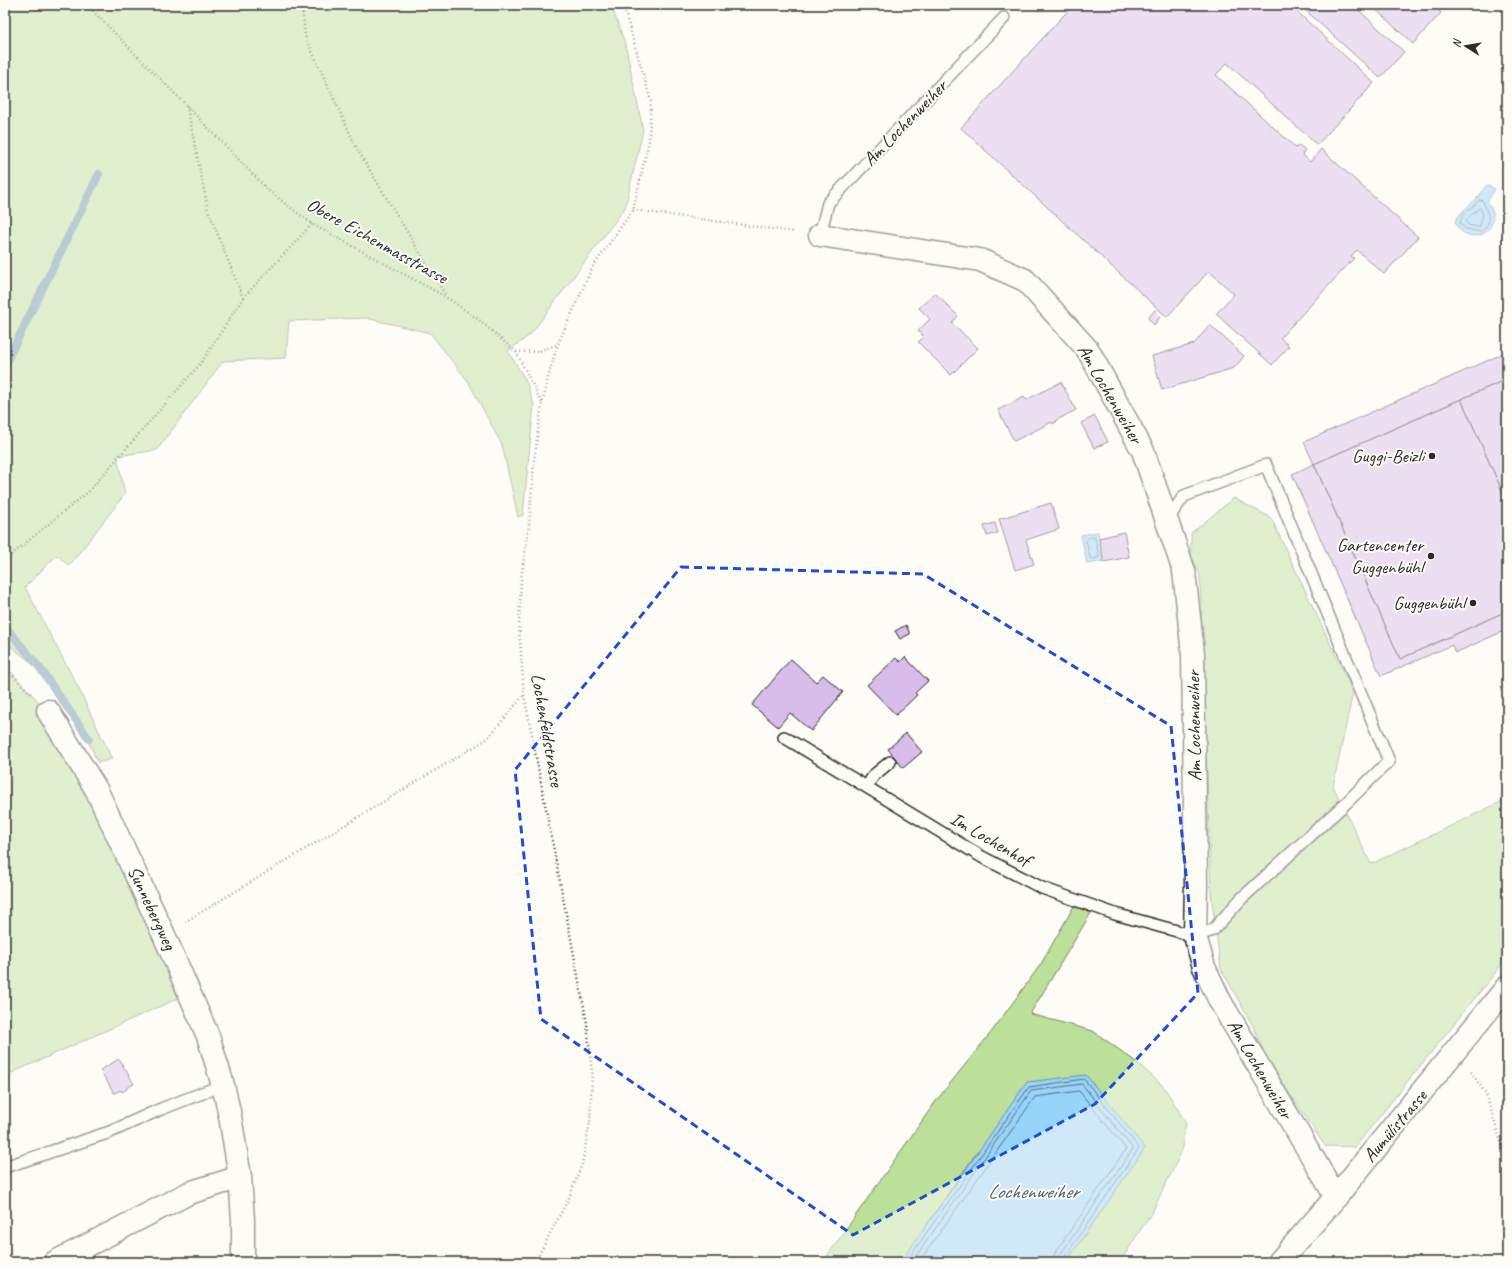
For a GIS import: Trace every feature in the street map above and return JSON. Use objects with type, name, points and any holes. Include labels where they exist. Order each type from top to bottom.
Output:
[{"type":"street","name":"Am Lochenweiher","points":[[820,235],[980,260],[1025,280],[1088,350],[1143,452],[1184,571],[1193,654],[1196,883],[1195,936],[1204,967],[1220,1001],[1336,1197]]},
{"type":"street","name":"Sunnebergweg","points":[[48,711],[96,789],[164,935],[208,1036],[223,1085],[230,1116],[240,1177],[243,1220],[243,1262]]},
{"type":"street","name":"Aumülistrasse","points":[[1279,1262],[1336,1197],[1454,1054],[1507,987]]},
{"type":"street","points":[[55,1262],[189,1193],[240,1177]]},
{"type":"lane","name":"Am Lochenweiher","points":[[820,235],[828,203],[1004,18]]},
{"type":"lane","points":[[1167,520],[1184,496],[1266,465],[1389,761],[1346,803],[1241,899],[1213,930],[1195,936]]},
{"type":"lane","name":"Im Lochenhof","points":[[784,737],[982,856],[1042,888],[1115,914],[1195,936]]},
{"type":"lane","points":[[867,786],[874,775],[890,762]]},
{"type":"lane","points":[[5,1168],[110,1132],[161,1109],[223,1085]]},
{"type":"path","name":"Obere Eichenmasstrasse","points":[[87,5],[269,191],[312,224],[446,296],[479,320],[516,352],[542,404]]},
{"type":"path","points":[[302,5],[305,36],[358,149],[446,296]]},
{"type":"path","points":[[623,5],[651,101],[650,141],[633,210],[820,235]]},
{"type":"path","points":[[187,106],[208,210],[243,298]]},
{"type":"path","name":"Lochenfeldstrasse","points":[[535,1262],[569,1198],[582,1164],[590,1122],[592,1073],[587,1023],[524,694],[519,627],[521,579],[529,525],[534,461],[542,404],[550,370],[558,344],[592,268],[633,210]]},
{"type":"path","points":[[5,560],[89,491],[201,363],[243,298],[312,224]]},
{"type":"path","points":[[516,352],[539,351],[558,344]]},
{"type":"path","points":[[5,667],[48,711]]},
{"type":"path","points":[[164,935],[487,739],[524,694]]},
{"type":"path","points":[[1454,1054],[1466,1065],[1486,1094],[1507,1162]]},
{"type":"highlighted area","points":[[681,567],[923,574],[1171,726],[1198,993],[1095,1104],[853,1235],[541,1019],[515,770]]},
{"type":"green space","points":[[5,5],[611,5],[625,43],[643,130],[625,208],[530,335],[508,351],[525,379],[534,405],[523,515],[518,517],[502,445],[468,381],[430,333],[366,318],[289,321],[286,358],[223,361],[157,450],[117,456],[125,494],[69,566],[57,555],[25,587],[78,687],[112,759],[98,763],[77,716],[37,667],[5,642]]},
{"type":"green space","points":[[1234,498],[1271,518],[1353,692],[1333,786],[1371,864],[1507,799],[1507,958],[1355,1147],[1325,1146],[1267,1060],[1253,1026],[1221,969],[1211,893],[1200,575],[1191,556],[1191,533]]},
{"type":"green space","points":[[5,666],[38,701],[91,788],[183,996],[5,1076]]},
{"type":"green space","points":[[1074,906],[1091,913],[1030,1014],[1093,1031],[1139,1064],[1164,1087],[1186,1123],[1181,1153],[1152,1212],[1120,1262],[1066,1262],[1145,1148],[977,1152],[901,1262],[823,1262],[936,1101],[993,1030],[1041,964]]},
{"type":"water","points":[[1487,185],[1495,189],[1487,202],[1493,213],[1492,222],[1484,233],[1478,236],[1465,234],[1459,229],[1455,222],[1459,215],[1477,198]]},
{"type":"water","points":[[1098,532],[1104,561],[1087,564],[1081,535]]},
{"type":"water","name":"Lochenweiher","points":[[1086,1075],[1145,1148],[1066,1262],[901,1262],[1027,1082]]},
{"type":"building","points":[[1073,5],[1290,5],[1374,83],[1317,145],[1227,63],[1216,75],[1296,148],[1299,145],[1305,150],[1302,154],[1310,162],[1321,149],[1418,237],[1384,274],[1357,250],[1351,256],[1354,258],[1280,338],[1289,346],[1272,365],[1216,314],[1234,294],[1209,271],[1167,317],[961,128]]},
{"type":"building","points":[[1308,5],[1353,5],[1404,52],[1380,78],[1304,9]]},
{"type":"building","points":[[1371,5],[1433,5],[1441,13],[1413,44]]},
{"type":"building","points":[[935,293],[958,316],[952,323],[978,348],[951,375],[918,342],[924,337],[918,331],[930,319],[919,308]]},
{"type":"building","points":[[1155,310],[1161,316],[1154,325],[1148,318]]},
{"type":"building","points":[[1210,325],[1244,356],[1234,368],[1162,390],[1152,356],[1194,344]]},
{"type":"building","points":[[1507,352],[1507,379],[1314,464],[1304,442]]},
{"type":"building","points":[[1507,379],[1507,502],[1461,399]]},
{"type":"building","points":[[1061,382],[1076,410],[1055,421],[1056,422],[1053,424],[1052,422],[1014,441],[998,410],[1024,397],[1026,400]]},
{"type":"building","name":"Gartencenter Guggenbühl","points":[[1461,399],[1507,502],[1507,611],[1400,659],[1314,464]]},
{"type":"building","points":[[1095,416],[1108,442],[1094,448],[1081,423]]},
{"type":"building","points":[[1314,464],[1400,659],[1507,611],[1507,620],[1503,622],[1506,630],[1455,653],[1452,645],[1381,676],[1292,474]]},
{"type":"building","points":[[1051,503],[1059,529],[1026,540],[1034,564],[1015,570],[999,519]]},
{"type":"building","points":[[995,523],[998,533],[987,536],[984,526]]},
{"type":"building","points":[[1124,532],[1129,557],[1104,562],[1099,538]]},
{"type":"building","points":[[906,625],[910,634],[900,639],[895,631]]},
{"type":"building","points":[[905,657],[928,681],[915,693],[917,695],[896,715],[867,685],[896,658],[900,662]]},
{"type":"building","points":[[791,659],[816,682],[823,675],[843,692],[811,731],[790,713],[778,727],[752,705]]},
{"type":"building","points":[[906,733],[922,752],[903,768],[888,749]]},
{"type":"building","points":[[119,1059],[134,1084],[122,1092],[121,1090],[114,1093],[100,1070]]},
{"type":"waterway","points":[[5,365],[99,174]]},
{"type":"waterway","points":[[5,626],[40,668],[89,739]]},
{"type":"place","name":"Guggi-Beizli","points":[[1432,456]]},
{"type":"place","name":"Gartencenter Guggenbühl","points":[[1431,556]]},
{"type":"place","name":"Guggenbühl","points":[[1473,603]]}]
